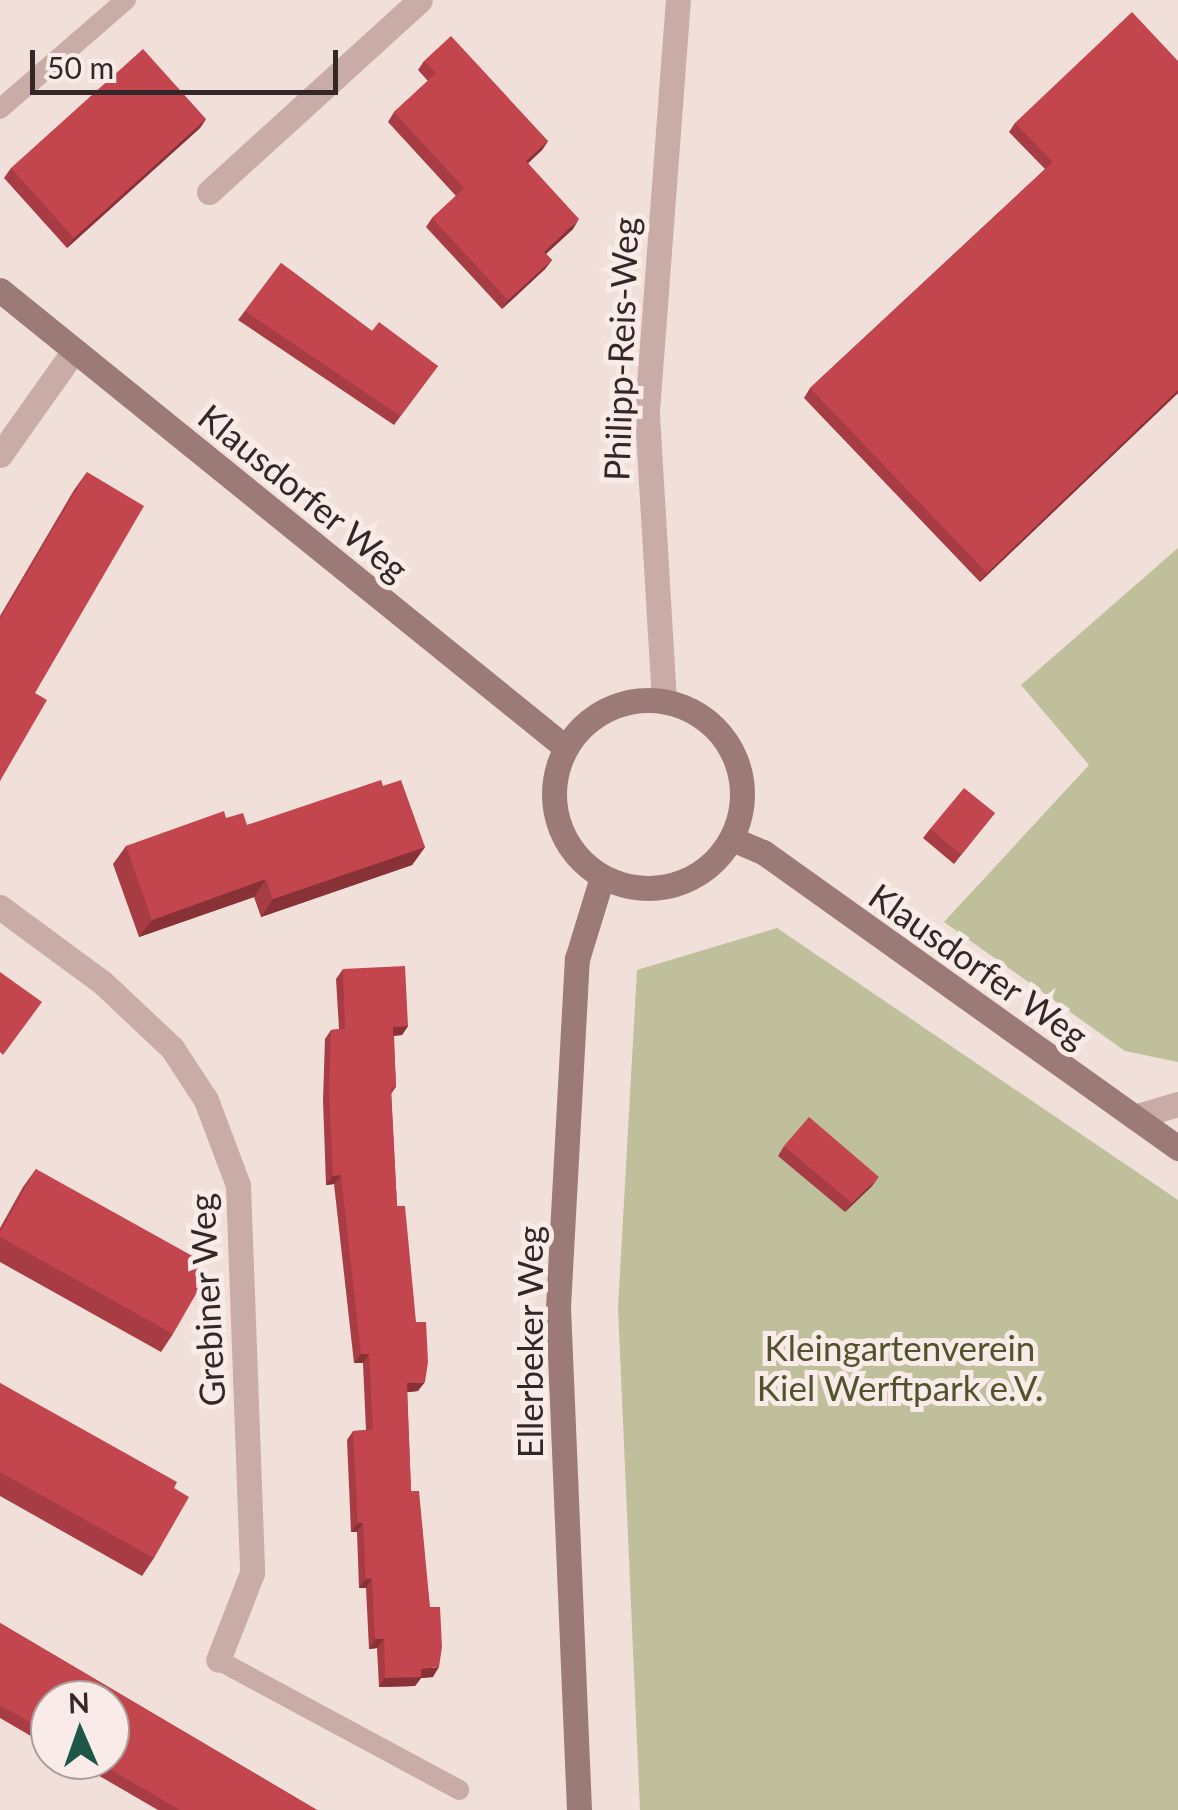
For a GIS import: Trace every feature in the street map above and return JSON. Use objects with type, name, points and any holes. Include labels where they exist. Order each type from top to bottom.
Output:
[{"type":"street","points":[[209,192],[420,0]]},
{"type":"street","name":"Philipp-Reis-Weg","points":[[664,701],[647,412],[678,0]]},
{"type":"street","name":"Klausdorfer Weg","points":[[0,290],[565,747]]},
{"type":"street","points":[[0,455],[73,352]]},
{"type":"street","points":[[664,701],[694,711],[730,744],[744,791],[732,839],[708,868],[675,886],[638,889],[602,877],[573,854],[556,820],[553,782],[565,747],[608,708],[664,701]]},
{"type":"street","name":"Klausdorfer Weg","points":[[732,839],[763,852],[1178,1148]]},
{"type":"street","name":"Ellerbeker Weg","points":[[580,1810],[558,1307],[577,959],[602,877]]},
{"type":"street","name":"Grebiner Weg","points":[[0,907],[103,983],[172,1048],[206,1100],[238,1186],[252,1573],[218,1660]]},
{"type":"street","points":[[1134,1117],[1178,1104]]},
{"type":"lane","points":[[0,109],[126,0]]},
{"type":"lane","points":[[218,1660],[459,1790]]},
{"type":"green space","points":[[1178,548],[1178,1062],[1125,1051],[944,922],[1089,765],[1021,685]]},
{"type":"green space","name":"Kleingartenverein Kiel Werftpark e.V.","points":[[777,928],[1178,1200],[1178,1810],[640,1810],[618,1308],[637,970]]},
{"type":"building","points":[[1132,12],[1178,61],[1178,390],[987,573],[810,388],[1053,162],[1015,123]]},
{"type":"building","points":[[451,36],[548,141],[526,161],[579,219],[544,252],[552,260],[508,300],[432,218],[464,188],[394,112],[436,73],[424,61]]},
{"type":"building","points":[[143,49],[206,119],[74,238],[11,168]]},
{"type":"building","points":[[281,263],[372,331],[379,322],[438,366],[400,416],[245,311]]},
{"type":"building","points":[[87,472],[144,506],[35,693],[47,700],[0,781],[0,619]]},
{"type":"building","points":[[381,780],[383,786],[401,780],[425,847],[273,899],[266,879],[152,920],[126,846],[224,811],[226,818],[243,813],[247,825]]},
{"type":"building","points":[[964,788],[995,813],[961,854],[930,829]]},
{"type":"building","points":[[405,966],[408,1026],[393,1027],[396,1087],[391,1087],[397,1206],[405,1206],[416,1322],[426,1322],[428,1362],[425,1382],[407,1383],[411,1491],[419,1491],[430,1607],[440,1607],[442,1647],[439,1667],[421,1669],[421,1677],[385,1678],[384,1639],[375,1639],[372,1578],[366,1579],[363,1523],[358,1523],[353,1431],[373,1430],[369,1354],[361,1354],[341,1175],[333,1176],[329,1091],[331,1030],[345,1029],[343,969]]},
{"type":"building","points":[[0,972],[42,1002],[3,1055],[0,1052]]},
{"type":"building","points":[[809,1117],[879,1177],[852,1203],[784,1146]]},
{"type":"building","points":[[36,1169],[196,1258],[193,1264],[208,1273],[173,1334],[0,1237]]},
{"type":"building","points":[[0,1383],[177,1482],[174,1488],[189,1497],[154,1558],[0,1472]]},
{"type":"building","points":[[0,1623],[97,1680],[30,1680],[30,1722],[0,1705]]},
{"type":"building","points":[[130,1700],[317,1810],[180,1810],[128,1780]]}]
